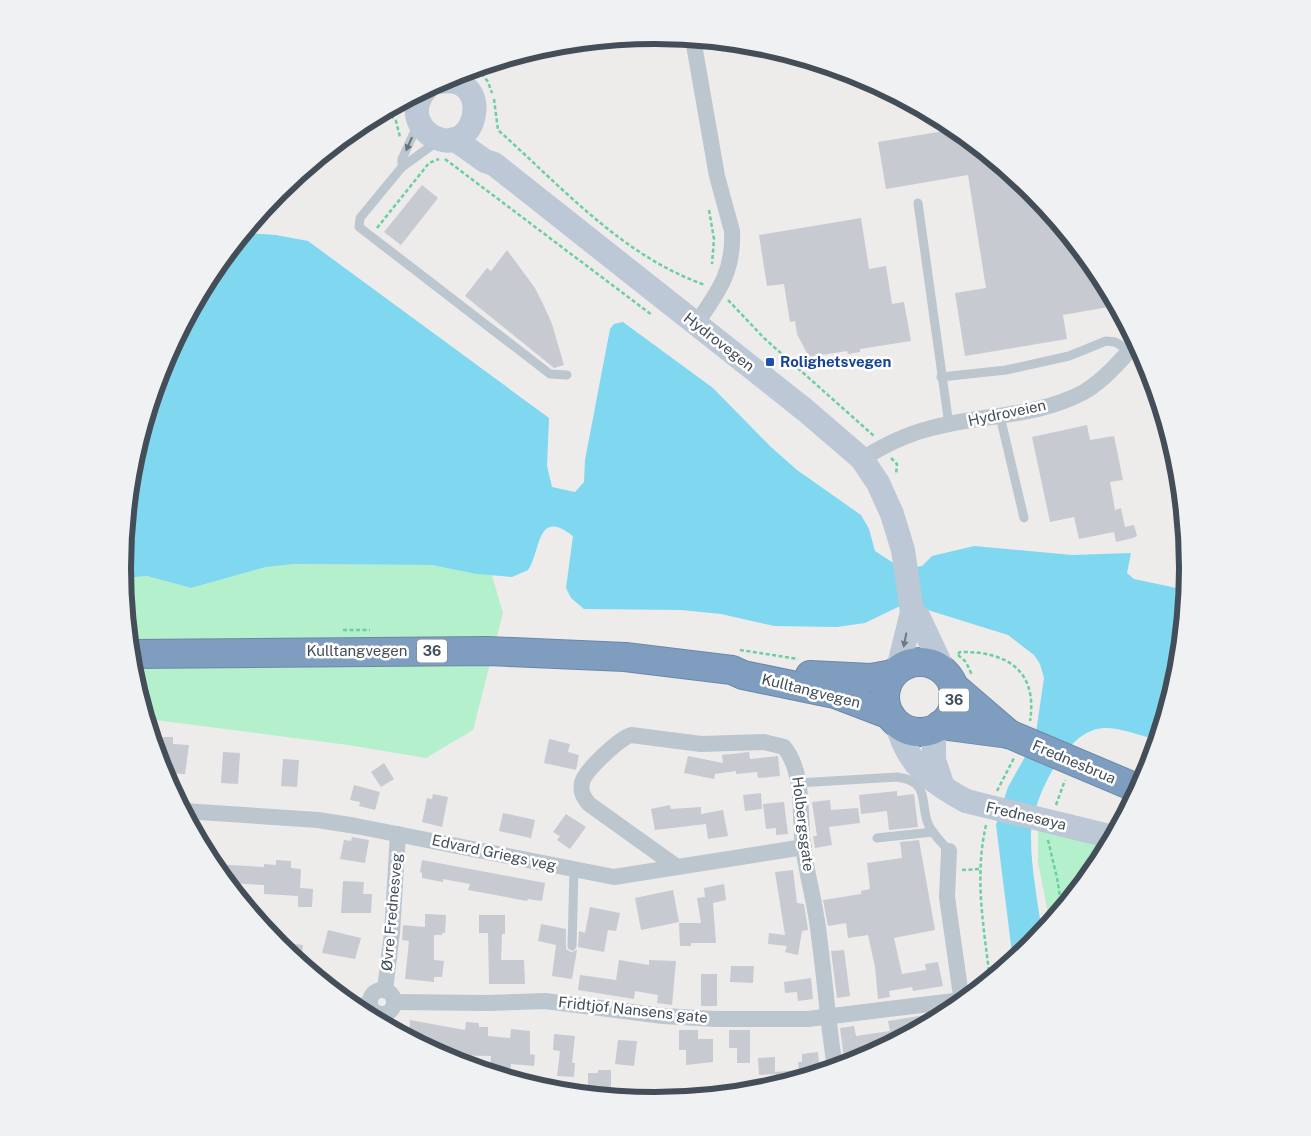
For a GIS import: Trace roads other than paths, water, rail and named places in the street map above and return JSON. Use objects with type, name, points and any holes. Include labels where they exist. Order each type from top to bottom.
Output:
[{"type":"highway","name":"Kulltangvegen","points":[[139,654],[488,651],[625,657],[732,670],[835,694],[894,720]]},
{"type":"highway","name":"36","points":[[896,671],[907,664],[926,662],[948,679],[1009,734]]},
{"type":"highway","name":"Kulltangvegen","points":[[732,670],[744,667],[840,678],[871,678],[896,671]]},
{"type":"highway","points":[[894,720],[885,705],[885,694],[888,683],[896,671]]},
{"type":"highway","name":"36","points":[[937,727],[948,718],[953,708],[948,679]]},
{"type":"highway","name":"36","points":[[894,720],[915,732],[937,727],[1009,734]]},
{"type":"highway","name":"Frednesbrua","points":[[1009,734],[1132,787]]},
{"type":"street","points":[[694,45],[716,169],[732,231],[730,262],[717,293],[696,324]]},
{"type":"street","points":[[452,140],[475,106],[466,85],[458,83]]},
{"type":"street","points":[[409,113],[418,101]]},
{"type":"street","name":"Hydrovegen","points":[[409,113],[427,133],[452,140],[485,161],[494,164],[806,410],[872,453],[878,483],[892,514],[903,550],[912,612]]},
{"type":"street","name":"Hydroveien","points":[[872,453],[929,428],[1049,406],[1083,392],[1101,379],[1131,348]]},
{"type":"street","points":[[896,671],[912,612],[919,618],[948,679]]},
{"type":"street","name":"Frednesøya","points":[[894,720],[902,741],[914,763],[942,787],[966,801],[1106,835]]},
{"type":"street","points":[[937,727],[934,760],[942,787]]},
{"type":"street","name":"Holbergsgate","points":[[677,867],[600,812],[584,798],[581,785],[584,778],[622,738],[631,735],[715,745],[774,743],[784,747],[794,763],[798,783],[804,847],[819,936],[827,1017],[834,1060]]},
{"type":"street","name":"Edvard Griegs veg","points":[[191,810],[318,820],[500,853],[574,871],[614,877],[804,847]]},
{"type":"street","name":"Øvre Frednesveg","points":[[389,996],[398,834]]},
{"type":"street","points":[[949,851],[947,897],[961,994]]},
{"type":"street","points":[[374,1010],[370,999],[373,994],[389,996]]},
{"type":"street","name":"Fridtjof Nansens gate","points":[[389,996],[488,1003],[545,1001],[686,1018],[827,1017],[949,1003]]},
{"type":"lane","points":[[402,167],[409,113]]},
{"type":"lane","points":[[452,140],[402,167],[358,222],[359,227],[550,374],[567,375]]},
{"type":"lane","points":[[918,203],[949,425]]},
{"type":"lane","points":[[941,377],[1006,370],[1069,356],[1106,341],[1130,345]]},
{"type":"lane","points":[[1000,416],[1024,518]]},
{"type":"lane","points":[[798,783],[897,777],[908,779],[922,792],[928,824],[949,851]]},
{"type":"lane","points":[[877,838],[933,832]]},
{"type":"lane","points":[[572,946],[574,871]]},
{"type":"water","points":[[252,233],[276,235],[308,241],[549,418],[547,466],[552,487],[575,492],[584,482],[585,460],[610,329],[614,324],[623,322],[713,388],[771,447],[797,470],[861,515],[869,529],[875,551],[898,566],[909,568],[922,566],[932,556],[974,546],[1072,555],[1131,553],[1127,573],[1134,579],[1179,589],[1170,670],[1152,738],[1111,728],[1090,731],[1076,740],[1064,754],[1043,788],[1032,823],[1031,838],[1033,874],[1041,924],[1012,952],[996,825],[1008,787],[1035,739],[1044,678],[1040,664],[1034,655],[1008,635],[918,607],[898,607],[865,623],[837,627],[774,626],[721,614],[681,610],[584,609],[571,598],[566,588],[573,536],[561,528],[552,527],[546,529],[542,535],[528,570],[512,577],[477,574],[432,565],[295,564],[266,567],[191,588],[147,576],[131,577],[132,534],[141,466],[159,399],[185,336],[201,306]]},
{"type":"place","name":"Rolighetsvegen","points":[[770,362]]}]
